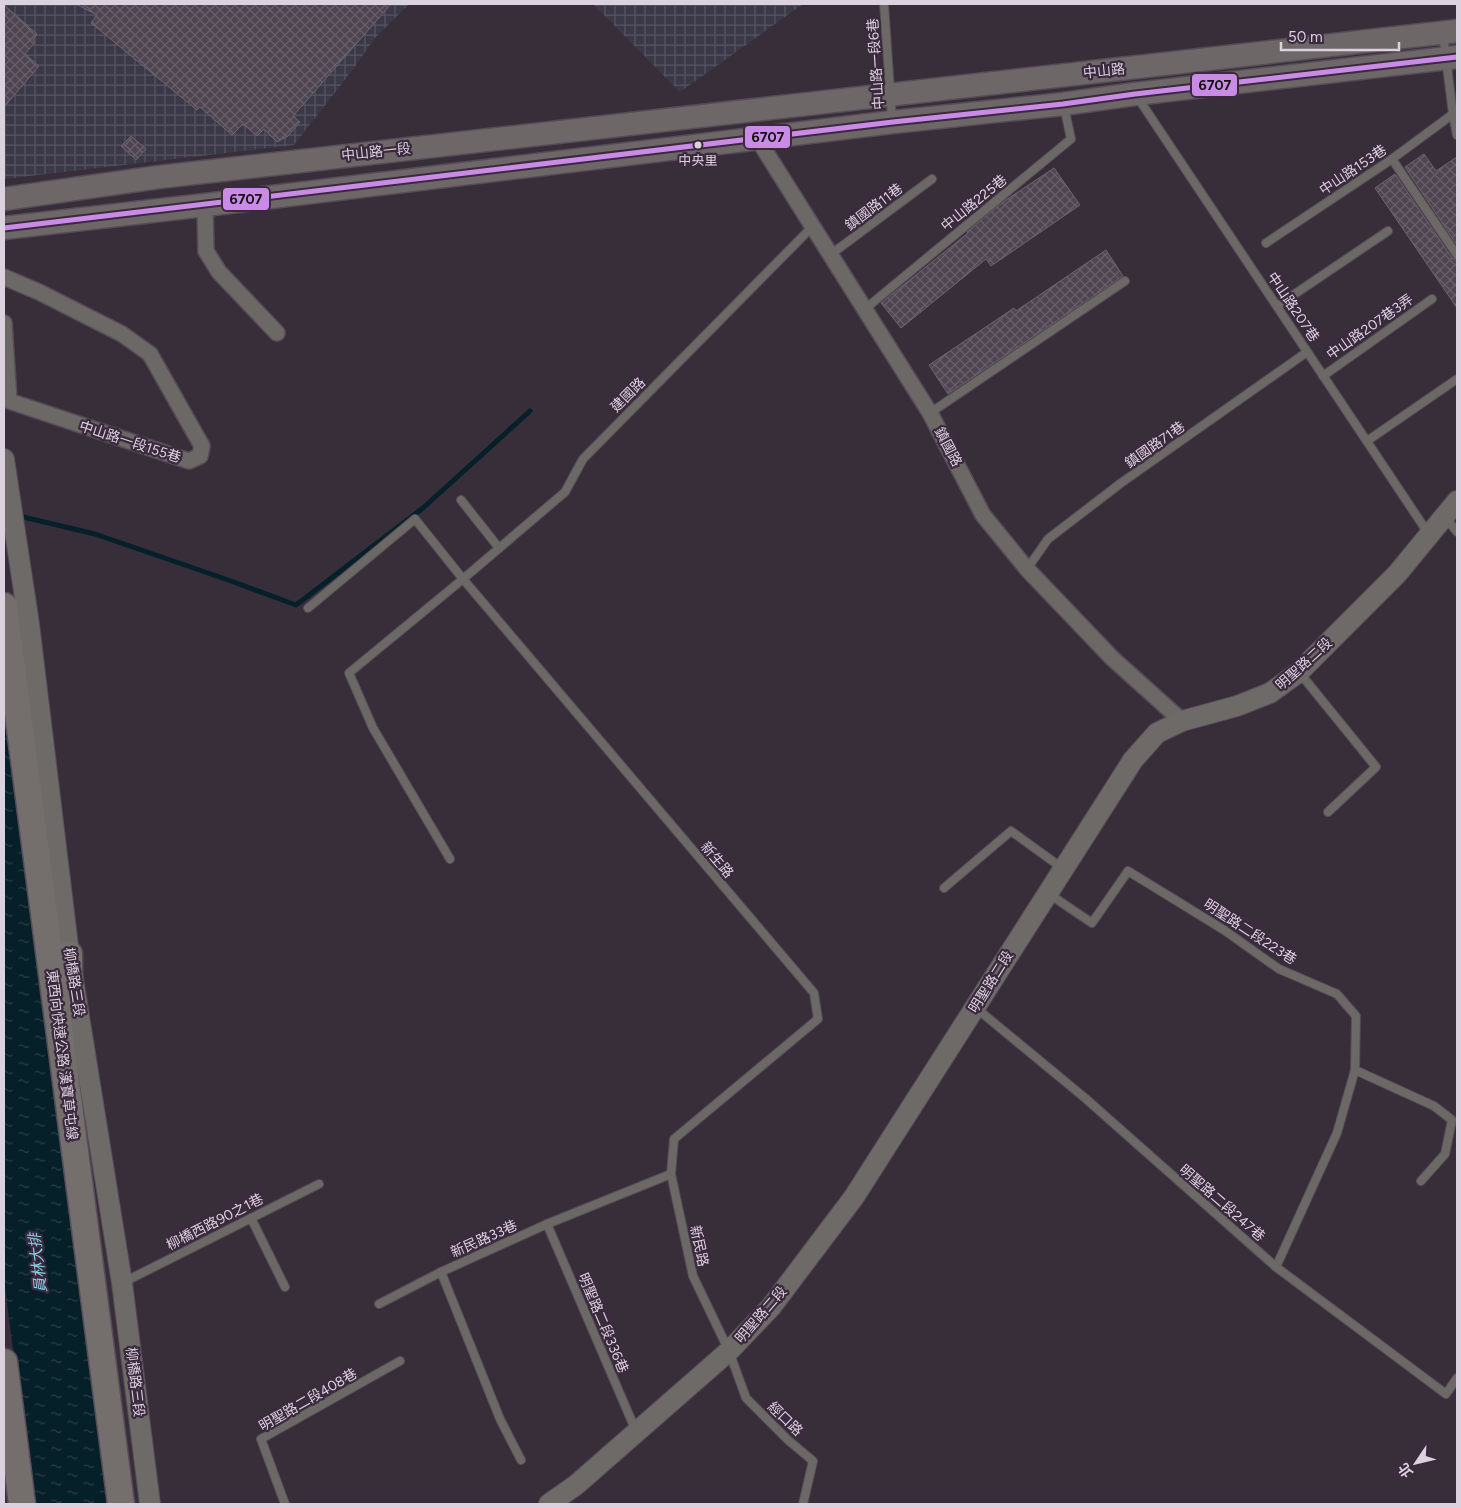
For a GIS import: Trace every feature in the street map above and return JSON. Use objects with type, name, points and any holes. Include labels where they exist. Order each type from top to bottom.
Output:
[{"type":"highway","name":"東西向快速公路 漢寶草屯線","points":[[4,606],[121,1504]]},
{"type":"highway","points":[[69,954],[69,1024],[134,1504]]},
{"type":"highway","points":[[4,1362],[22,1504]]},
{"type":"main road","name":"中山路","points":[[750,111],[1450,32]]},
{"type":"main road","name":"中山路","points":[[757,138],[1451,58]]},
{"type":"main road","name":"中山路一段","points":[[4,199],[159,177],[750,111]]},
{"type":"main road","points":[[4,228],[206,206],[757,138]]},
{"type":"street","name":"鎮國路","points":[[757,138],[930,413],[983,515],[1027,569],[1112,658],[1182,721]]},
{"type":"street","points":[[206,206],[206,251],[219,272],[277,333]]},
{"type":"street","name":"中山路一段155巷","points":[[4,277],[39,292],[122,334],[150,354],[202,446],[200,456],[189,461],[9,402],[4,323]]},
{"type":"street","name":"柳橋路三段","points":[[4,459],[29,624],[69,954],[122,1283],[150,1504]]},
{"type":"street","name":"明聖路二段","points":[[550,1504],[576,1484],[729,1352],[771,1307],[854,1197],[1133,760],[1158,733],[1182,721],[1237,706],[1270,693],[1299,672],[1396,574],[1457,501]]},
{"type":"lane","name":"中山路一段6巷","points":[[884,4],[893,122]]},
{"type":"lane","points":[[1450,32],[1453,114],[1457,135]]},
{"type":"lane","name":"中山路207巷","points":[[1135,94],[1429,535]]},
{"type":"lane","name":"中山路225巷","points":[[864,309],[1071,139],[1063,104]]},
{"type":"lane","name":"中山路153巷","points":[[1266,243],[1392,159],[1453,114]]},
{"type":"lane","points":[[1392,159],[1457,256]]},
{"type":"lane","name":"鎮國路11巷","points":[[830,255],[932,178]]},
{"type":"lane","name":"建國路","points":[[450,859],[372,728],[349,673],[565,492],[583,458],[812,227]]},
{"type":"lane","points":[[1276,306],[1388,231]]},
{"type":"lane","points":[[930,413],[1124,281]]},
{"type":"lane","name":"中山路207巷3弄","points":[[1323,376],[1432,299]]},
{"type":"lane","name":"鎮國路71巷","points":[[1027,569],[1048,539],[1122,483],[1307,352]]},
{"type":"lane","points":[[1367,441],[1457,379]]},
{"type":"lane","points":[[461,500],[499,548]]},
{"type":"lane","points":[[1444,516],[1457,532]]},
{"type":"lane","points":[[308,608],[415,519],[463,579]]},
{"type":"lane","name":"新生路","points":[[463,579],[814,993],[818,1019],[674,1139]]},
{"type":"lane","points":[[1299,672],[1376,767],[1328,812]]},
{"type":"lane","points":[[944,888],[1011,831],[1063,869]]},
{"type":"lane","name":"明聖路二段223巷","points":[[1048,893],[1092,923],[1128,870],[1224,930],[1279,969],[1337,994],[1356,1016],[1355,1070],[1337,1133],[1276,1267]]},
{"type":"lane","name":"明聖路二段247巷","points":[[975,1007],[1085,1098],[1276,1267],[1446,1394],[1457,1378]]},
{"type":"lane","points":[[1355,1070],[1434,1106],[1452,1120],[1445,1154],[1421,1182]]},
{"type":"lane","name":"新民路","points":[[674,1139],[671,1174],[693,1276],[729,1352]]},
{"type":"lane","name":"新民路33巷","points":[[521,1460],[500,1419],[441,1272],[547,1224],[671,1174]]},
{"type":"lane","name":"柳橋西路90之1巷","points":[[122,1283],[319,1184]]},
{"type":"lane","points":[[250,1218],[285,1287]]},
{"type":"lane","name":"明聖路二段336巷","points":[[547,1224],[637,1432]]},
{"type":"lane","points":[[379,1304],[441,1272]]},
{"type":"lane","name":"經口路","points":[[729,1352],[746,1398],[812,1461],[803,1504]]},
{"type":"lane","name":"明聖路二段408巷","points":[[285,1504],[261,1439],[400,1362]]},
{"type":"shaded area","points":[[4,4],[409,4],[375,38],[294,145],[4,179]]},
{"type":"shaded area","points":[[593,4],[803,4],[680,92]]},
{"type":"water","name":"員林大排","points":[[4,653],[112,1504],[33,1504],[4,1280]]},
{"type":"building","points":[[76,4],[391,4],[293,116],[300,122],[288,136],[277,142],[264,129],[257,136],[243,124],[232,135],[200,107],[197,110],[91,23],[97,15]]},
{"type":"building","points":[[4,5],[37,34],[33,40],[35,42],[25,54],[39,66],[4,107]]},
{"type":"building","points":[[131,136],[146,149],[136,160],[121,146]]},
{"type":"building","points":[[1424,154],[1436,171],[1457,157],[1457,245],[1405,167]]},
{"type":"building","points":[[1054,168],[1080,205],[991,266],[986,259],[901,328],[881,303],[968,233],[1003,202]]},
{"type":"building","points":[[1395,174],[1452,258],[1457,261],[1457,308],[1375,188]]},
{"type":"building","points":[[1106,250],[1123,276],[948,394],[929,365],[1014,308],[1016,311]]},
{"type":"waterway","points":[[19,516],[95,534],[296,605],[423,508],[530,411]]},
{"type":"transit line","name":"6707","points":[[4,228],[1457,57]]},
{"type":"place","name":"中央里","points":[[698,145]]}]
